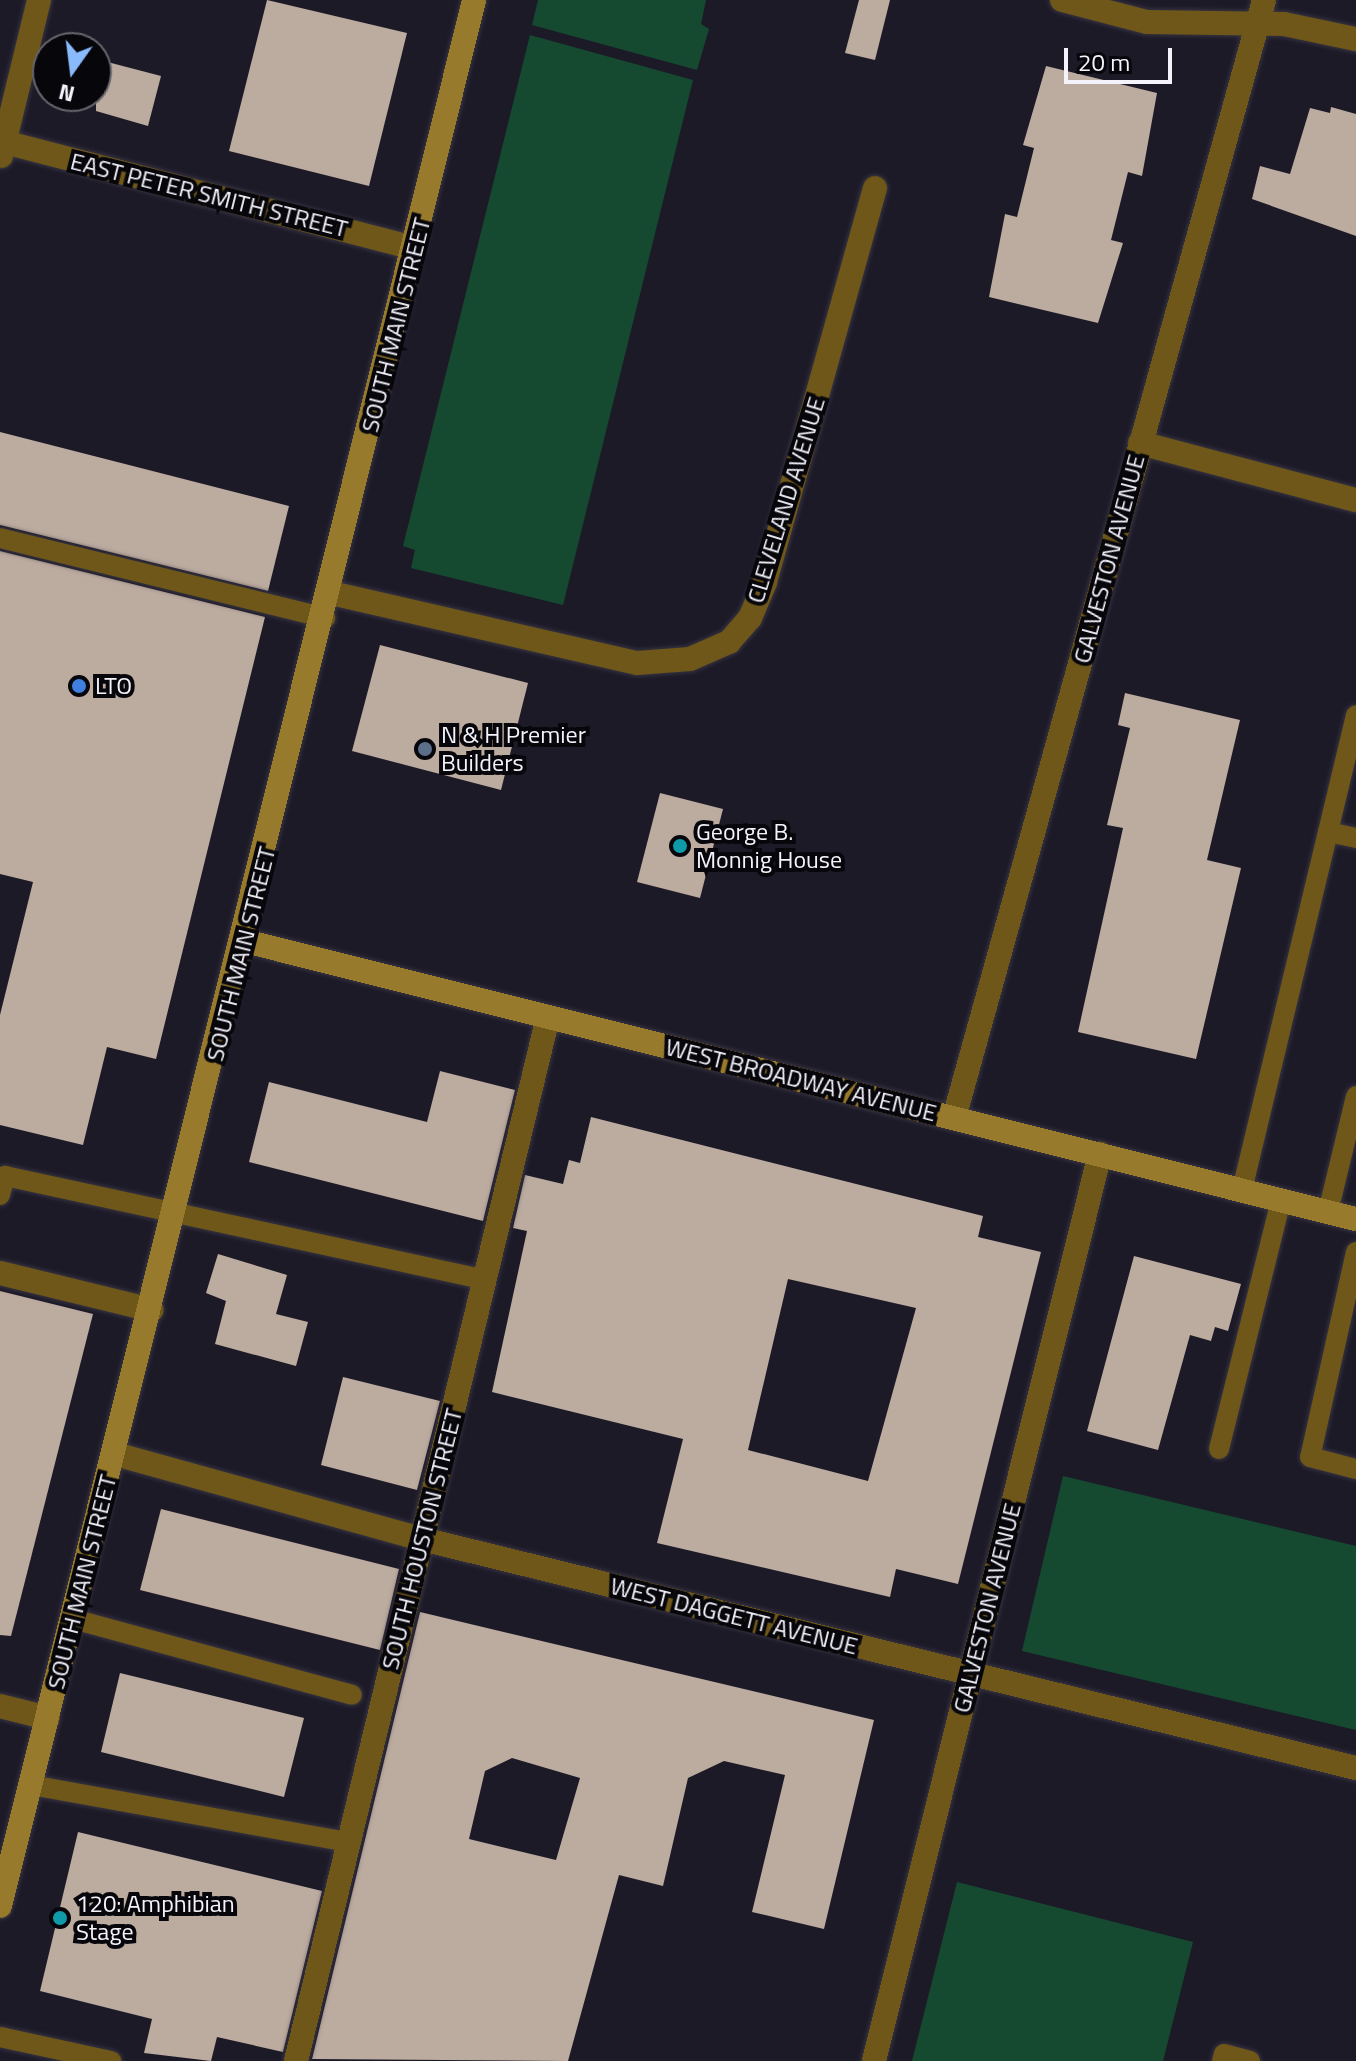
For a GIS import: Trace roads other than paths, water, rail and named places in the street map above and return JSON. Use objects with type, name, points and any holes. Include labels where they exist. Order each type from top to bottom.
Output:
[{"type":"street","points":[[1,147],[39,0]]},
{"type":"street","name":"SOUTH MAIN STREET","points":[[0,1906],[245,941],[474,0]]},
{"type":"street","points":[[1062,0],[1147,22],[1284,24],[1356,39]]},
{"type":"street","name":"GALVESTON AVENUE","points":[[954,1118],[1264,0]]},
{"type":"street","name":"EAST PETER SMITH STREET","points":[[1,147],[414,248]]},
{"type":"street","name":"CLEVELAND AVENUE","points":[[331,593],[637,663],[690,659],[729,642],[750,618],[765,582],[875,188]]},
{"type":"street","points":[[1140,443],[1356,500]]},
{"type":"street","name":"WEST BROADWAY AVENUE","points":[[245,941],[1356,1219]]},
{"type":"street","name":"SOUTH HOUSTON STREET","points":[[296,2061],[548,1017]]},
{"type":"street","name":"GALVESTON AVENUE","points":[[874,2061],[1100,1154]]},
{"type":"street","points":[[0,1273],[152,1310]]},
{"type":"street","name":"WEST DAGGETT AVENUE","points":[[115,1454],[422,1539],[1356,1768]]},
{"type":"street","points":[[0,1706],[48,1718]]},
{"type":"lane","points":[[0,538],[325,618]]},
{"type":"lane","points":[[1242,1190],[1356,716]]},
{"type":"lane","points":[[1328,832],[1356,838]]},
{"type":"lane","points":[[1328,1212],[1356,1096]]},
{"type":"lane","points":[[0,1195],[5,1176],[175,1218],[484,1280]]},
{"type":"lane","points":[[1219,1449],[1281,1200]]},
{"type":"lane","points":[[1356,1252],[1310,1457],[1356,1469]]},
{"type":"lane","points":[[1335,1340],[1356,1345]]},
{"type":"lane","points":[[73,1619],[352,1695]]},
{"type":"lane","points":[[31,1785],[349,1842]]},
{"type":"lane","points":[[0,2037],[111,2061]]},
{"type":"lane","points":[[1222,2061],[1224,2054],[1250,2061]]},
{"type":"place","name":"LTO","points":[[79,686]]},
{"type":"place","name":"N & H Premier Builders","points":[[425,749]]},
{"type":"place","name":"George B. Monnig House","points":[[680,846]]},
{"type":"place","name":"120: Amphibian Stage","points":[[60,1918]]}]
